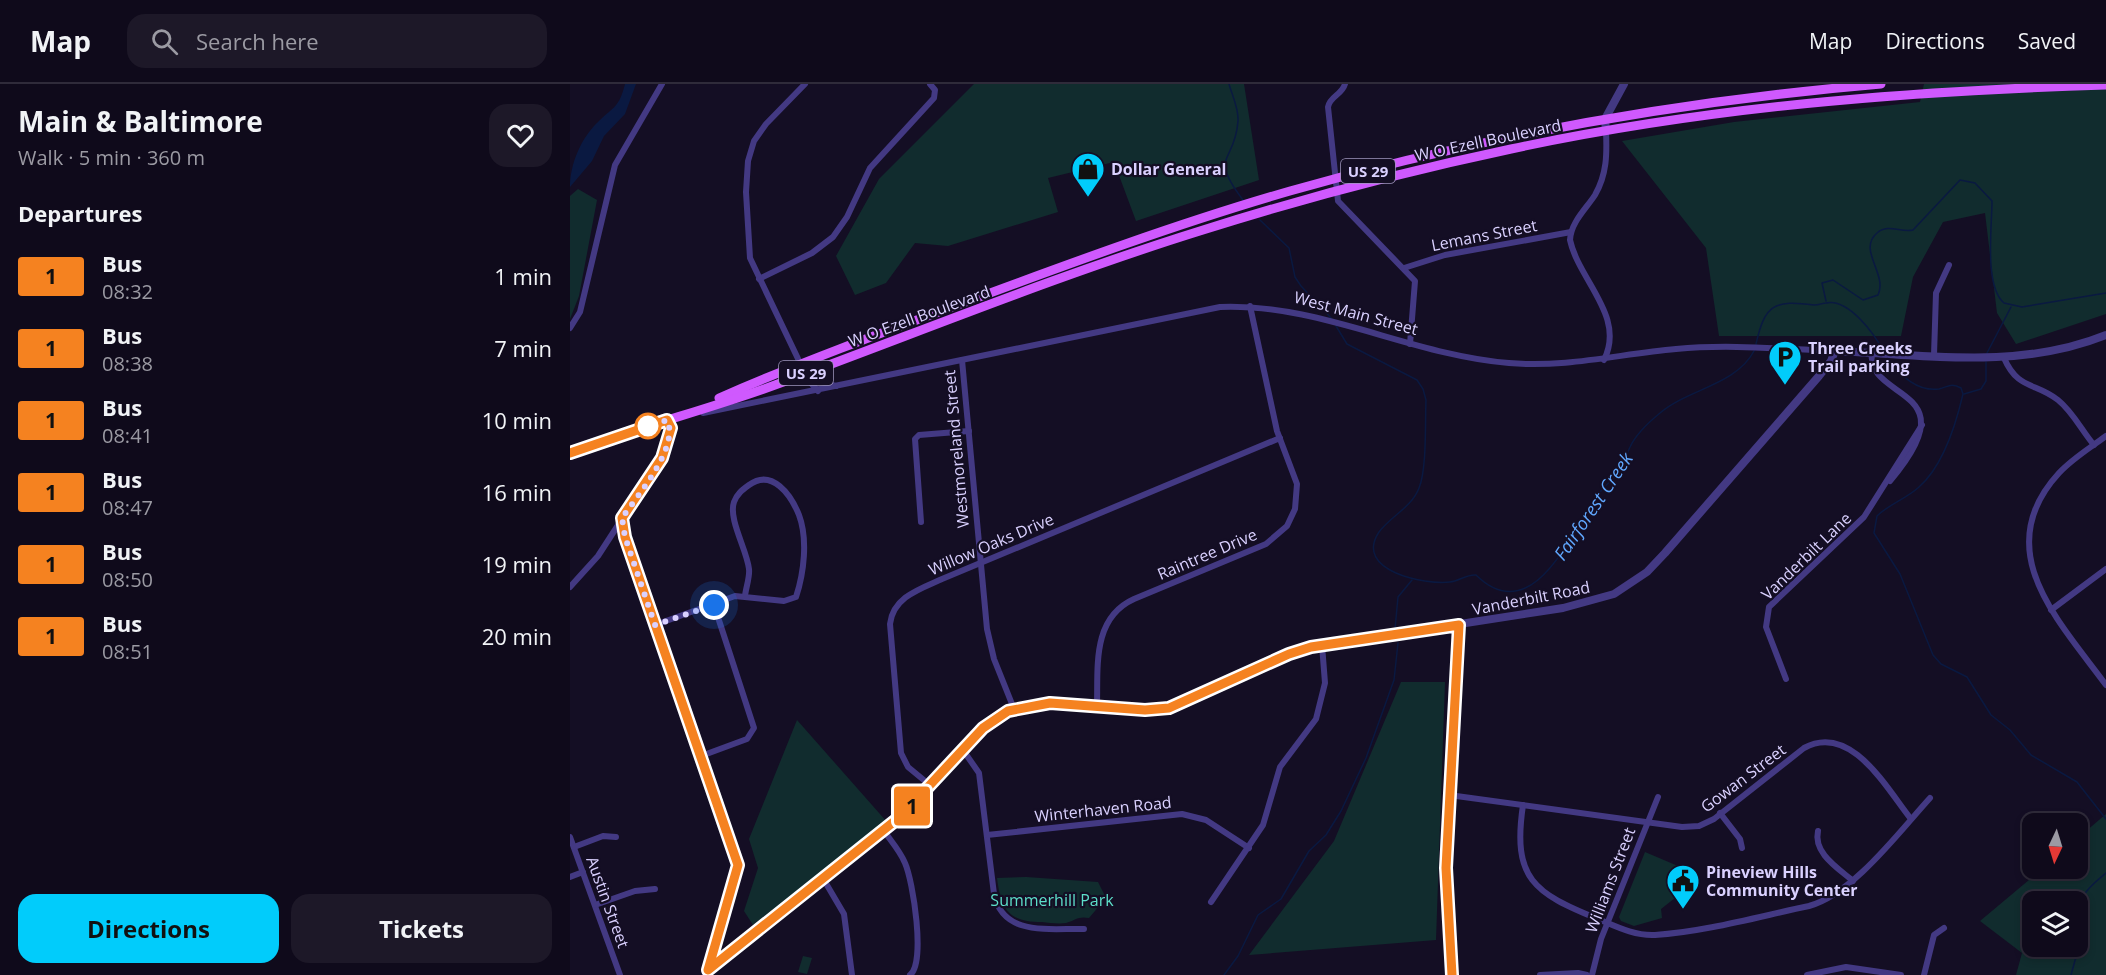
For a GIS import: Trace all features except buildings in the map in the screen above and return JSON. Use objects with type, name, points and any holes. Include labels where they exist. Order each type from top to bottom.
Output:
[{"type":"main road","name":"W O Ezell Boulevard","points":[[667,420],[799,364],[1051,270],[1202,218],[1336,179],[1440,152],[1605,118],[1713,102],[1881,84]]},
{"type":"main road","name":"W O Ezell Boulevard","points":[[667,420],[810,372],[1055,281],[1198,231],[1337,190],[1515,148],[1717,113],[1836,99],[1951,87],[2106,85]]},
{"type":"main road","points":[[1713,102],[1717,113]]},
{"type":"main road","points":[[1124,244],[1128,255]]},
{"type":"main road","points":[[1051,270],[1055,281]]},
{"type":"main road","points":[[944,310],[947,321]]},
{"type":"main road","points":[[874,336],[878,347]]},
{"type":"main road","name":"West Main Street","points":[[570,453],[667,420]]},
{"type":"street","points":[[570,328],[580,312],[615,165],[662,84]]},
{"type":"street","points":[[799,364],[759,279],[747,244],[746,192],[751,151],[766,124],[805,84]]},
{"type":"street","points":[[759,279],[812,253],[833,237],[847,217],[870,168],[934,98],[936,93],[930,84]]},
{"type":"street","points":[[1345,84],[1341,92],[1330,101],[1328,107],[1328,129],[1338,201],[1412,276],[1416,286],[1410,344]]},
{"type":"street","points":[[1604,360],[1610,345],[1610,327],[1573,247],[1571,232],[1603,178],[1606,161],[1605,118],[1624,84]]},
{"type":"street","name":"Lemans Street","points":[[1404,268],[1445,255],[1571,232]]},
{"type":"street","points":[[1934,355],[1936,293],[1949,265]]},
{"type":"street","name":"West Main Street","points":[[667,420],[838,387],[1192,311],[1250,306],[1280,309],[1328,319],[1410,344],[1477,360],[1511,363],[1561,364],[1675,349],[1765,348],[1834,351]]},
{"type":"street","name":"Raintree Drive","points":[[1097,706],[1101,637],[1106,622],[1115,611],[1134,599],[1266,544],[1287,526],[1295,509],[1298,489],[1280,438],[1250,306]]},
{"type":"street","points":[[1834,351],[2004,358],[2046,353],[2106,335]]},
{"type":"street","name":"Vanderbilt Road","points":[[707,973],[884,831],[931,786],[983,728],[1014,709],[1050,703],[1145,710],[1169,708],[1289,654],[1322,645],[1588,603],[1614,594],[1636,580],[1665,553],[1831,361],[1834,351]]},
{"type":"street","name":"Vanderbilt Lane","points":[[1786,679],[1766,627],[1769,607],[1858,525],[1922,425],[1916,406],[1884,380],[1875,369],[1873,352]]},
{"type":"street","points":[[2004,358],[2021,383],[2048,394],[2065,406],[2094,445]]},
{"type":"street","name":"Westmoreland Street","points":[[962,360],[988,639],[1014,709]]},
{"type":"street","name":"West Main Street","points":[[799,364],[825,383],[838,387]]},
{"type":"street","points":[[825,366],[825,383]]},
{"type":"street","points":[[810,372],[811,382],[818,391]]},
{"type":"street","points":[[570,587],[598,556],[662,458],[671,428],[667,420]]},
{"type":"street","points":[[921,522],[915,439],[919,435],[969,431]]},
{"type":"street","points":[[2106,436],[2067,465],[2053,480],[2034,515],[2029,542],[2031,570],[2051,610],[2106,685]]},
{"type":"street","name":"Willow Oaks Drive","points":[[931,786],[908,767],[902,757],[890,639],[891,618],[896,606],[911,593],[1280,438]]},
{"type":"street","points":[[655,625],[735,596],[791,600],[796,597],[801,582],[803,548],[799,515],[783,487],[765,479],[754,480],[738,493],[732,508],[749,569],[745,596]]},
{"type":"street","points":[[622,518],[625,537],[738,868],[707,973]]},
{"type":"street","points":[[2051,610],[2106,569]]},
{"type":"street","points":[[701,756],[747,739],[754,728],[714,605]]},
{"type":"street","points":[[1452,975],[1446,868],[1459,625]]},
{"type":"street","points":[[1211,902],[1263,825],[1280,767],[1311,727],[1319,711],[1325,683],[1322,645]]},
{"type":"street","name":"Gowan Street","points":[[1449,795],[1691,826],[1707,823],[1804,748],[1823,742],[1837,743],[1858,755],[1911,819]]},
{"type":"street","points":[[963,750],[979,773],[995,901],[1006,918],[1017,926],[1030,928],[1084,928]]},
{"type":"street","name":"Williams Street","points":[[1592,975],[1608,923],[1658,797]]},
{"type":"street","points":[[1523,805],[1519,848],[1536,885],[1558,903],[1634,933],[1665,934],[1809,906],[1831,899],[1853,881],[1930,798]]},
{"type":"street","points":[[1720,813],[1738,836],[1742,848]]},
{"type":"street","name":"Winterhaven Road","points":[[987,835],[1182,814],[1206,820],[1249,848]]},
{"type":"street","points":[[884,831],[904,861],[910,877],[919,956],[915,971],[910,975]]},
{"type":"street","points":[[1818,831],[1817,843],[1821,852],[1853,881]]},
{"type":"street","points":[[574,848],[603,836],[616,837]]},
{"type":"street","name":"Austin Street","points":[[570,837],[620,975]]},
{"type":"street","points":[[570,877],[583,872]]},
{"type":"street","points":[[824,880],[844,914],[852,975]]},
{"type":"street","points":[[595,905],[635,891],[655,889]]},
{"type":"street","points":[[1924,975],[1934,935],[1944,928]]},
{"type":"street","points":[[1807,975],[1846,967],[1901,975]]},
{"type":"street","points":[[1540,975],[1578,973],[1587,975]]},
{"type":"green space","points":[[974,84],[1244,84],[1259,180],[1136,221],[1114,162],[1048,178],[1058,212],[948,246],[915,243],[886,283],[855,295],[836,256],[879,179]]},
{"type":"green space","points":[[1924,84],[2106,84],[2106,314],[2016,344],[1997,313],[1985,213],[1943,222],[1913,277],[1901,336],[1719,336],[1706,248],[1622,141],[1734,122],[1920,102]]},
{"type":"green space","points":[[578,189],[597,200],[579,296],[570,319],[570,196]]},
{"type":"green space","points":[[1401,682],[1445,682],[1436,940],[1249,955],[1334,841]]},
{"type":"green space","points":[[797,720],[887,822],[753,925],[744,911],[758,868],[749,839]]},
{"type":"green space","points":[[2106,814],[2106,975],[2016,975],[2022,953],[1980,921],[2030,879],[2088,879],[2088,829]]},
{"type":"green space","points":[[1645,852],[1678,866],[1680,894],[1661,909],[1662,918],[1634,926],[1621,921],[1619,917]]},
{"type":"green space","name":"Summerhill Park","points":[[1026,877],[1098,882],[1106,898],[1089,918],[1080,918],[1066,923],[1022,920],[1014,917],[1004,906],[997,878]]},
{"type":"green space","points":[[803,956],[812,958],[807,974],[798,972]]},
{"type":"water","points":[[625,84],[636,84],[625,114],[604,136],[592,161],[570,187],[574,161],[586,136],[618,102]]},
{"type":"waterway","name":"Fairforest Creek","points":[[1229,84],[1238,121],[1236,135],[1225,166],[1227,174],[1243,200]]},
{"type":"waterway","points":[[1826,301],[1822,283],[1833,280],[1863,300],[1878,295],[1880,287],[1871,255],[1872,240],[1881,230],[1890,228],[1913,230],[1960,180],[1975,183],[1992,201],[1991,270],[1998,295],[2004,303],[2022,307],[2106,293]]},
{"type":"waterway","name":"Fairforest Creek","points":[[1260,220],[1289,248],[1295,277],[1332,319]]},
{"type":"waterway","name":"Fairforest Creek","points":[[1756,344],[1763,320],[1773,308],[1789,303],[1814,305],[1835,303],[1844,306],[1860,319],[1884,352]]},
{"type":"waterway","points":[[1987,353],[2011,307]]},
{"type":"waterway","name":"Fairforest Creek","points":[[1336,326],[1347,344],[1417,380],[1426,400],[1422,480],[1416,495],[1379,532],[1374,545],[1376,557],[1383,566],[1410,578],[1450,582],[1476,575],[1496,589],[1514,591],[1530,586],[1559,556],[1595,498],[1621,470],[1633,442],[1647,424],[1671,405],[1736,372],[1754,351]]},
{"type":"waterway","name":"Fairforest Creek","points":[[1888,359],[1903,376],[1916,385],[1931,389],[1955,385],[1961,388],[1963,394],[1957,418],[1935,468],[1919,487],[1877,516],[1874,533],[1900,574],[1933,655],[1941,664],[1967,677],[1991,715],[2010,730],[2031,755],[2077,782],[2106,819]]},
{"type":"waterway","points":[[1964,394],[1981,389],[1986,381],[1986,362]]},
{"type":"waterway","points":[[1395,629],[1398,597],[1412,580]]},
{"type":"waterway","points":[[1224,975],[1238,956],[1258,915],[1281,899],[1309,851],[1326,835],[1341,811],[1366,758],[1394,680],[1398,643]]},
{"type":"waterway","points":[[2087,891],[2106,873]]},
{"type":"waterway","points":[[2071,975],[2076,957]]},
{"type":"bus line","name":"1","points":[[570,453],[667,420],[671,428],[658,466],[622,518],[625,537],[738,865],[708,970],[881,834],[920,798],[983,728],[1008,711],[1050,703],[1145,710],[1169,708],[1289,654],[1311,647],[1459,625],[1455,663],[1446,868],[1452,975]]},
{"type":"place","name":"Dollar General","points":[[1088,198]]},
{"type":"place","name":"Three Creeks Trail parking","points":[[1785,386]]},
{"type":"place","name":"Pineview Hills Community Center","points":[[1683,910]]},
{"type":"route","points":[[648,426],[646,427],[667,420],[671,428],[668,441],[658,466],[622,518],[625,537],[655,625],[714,605]]}]
